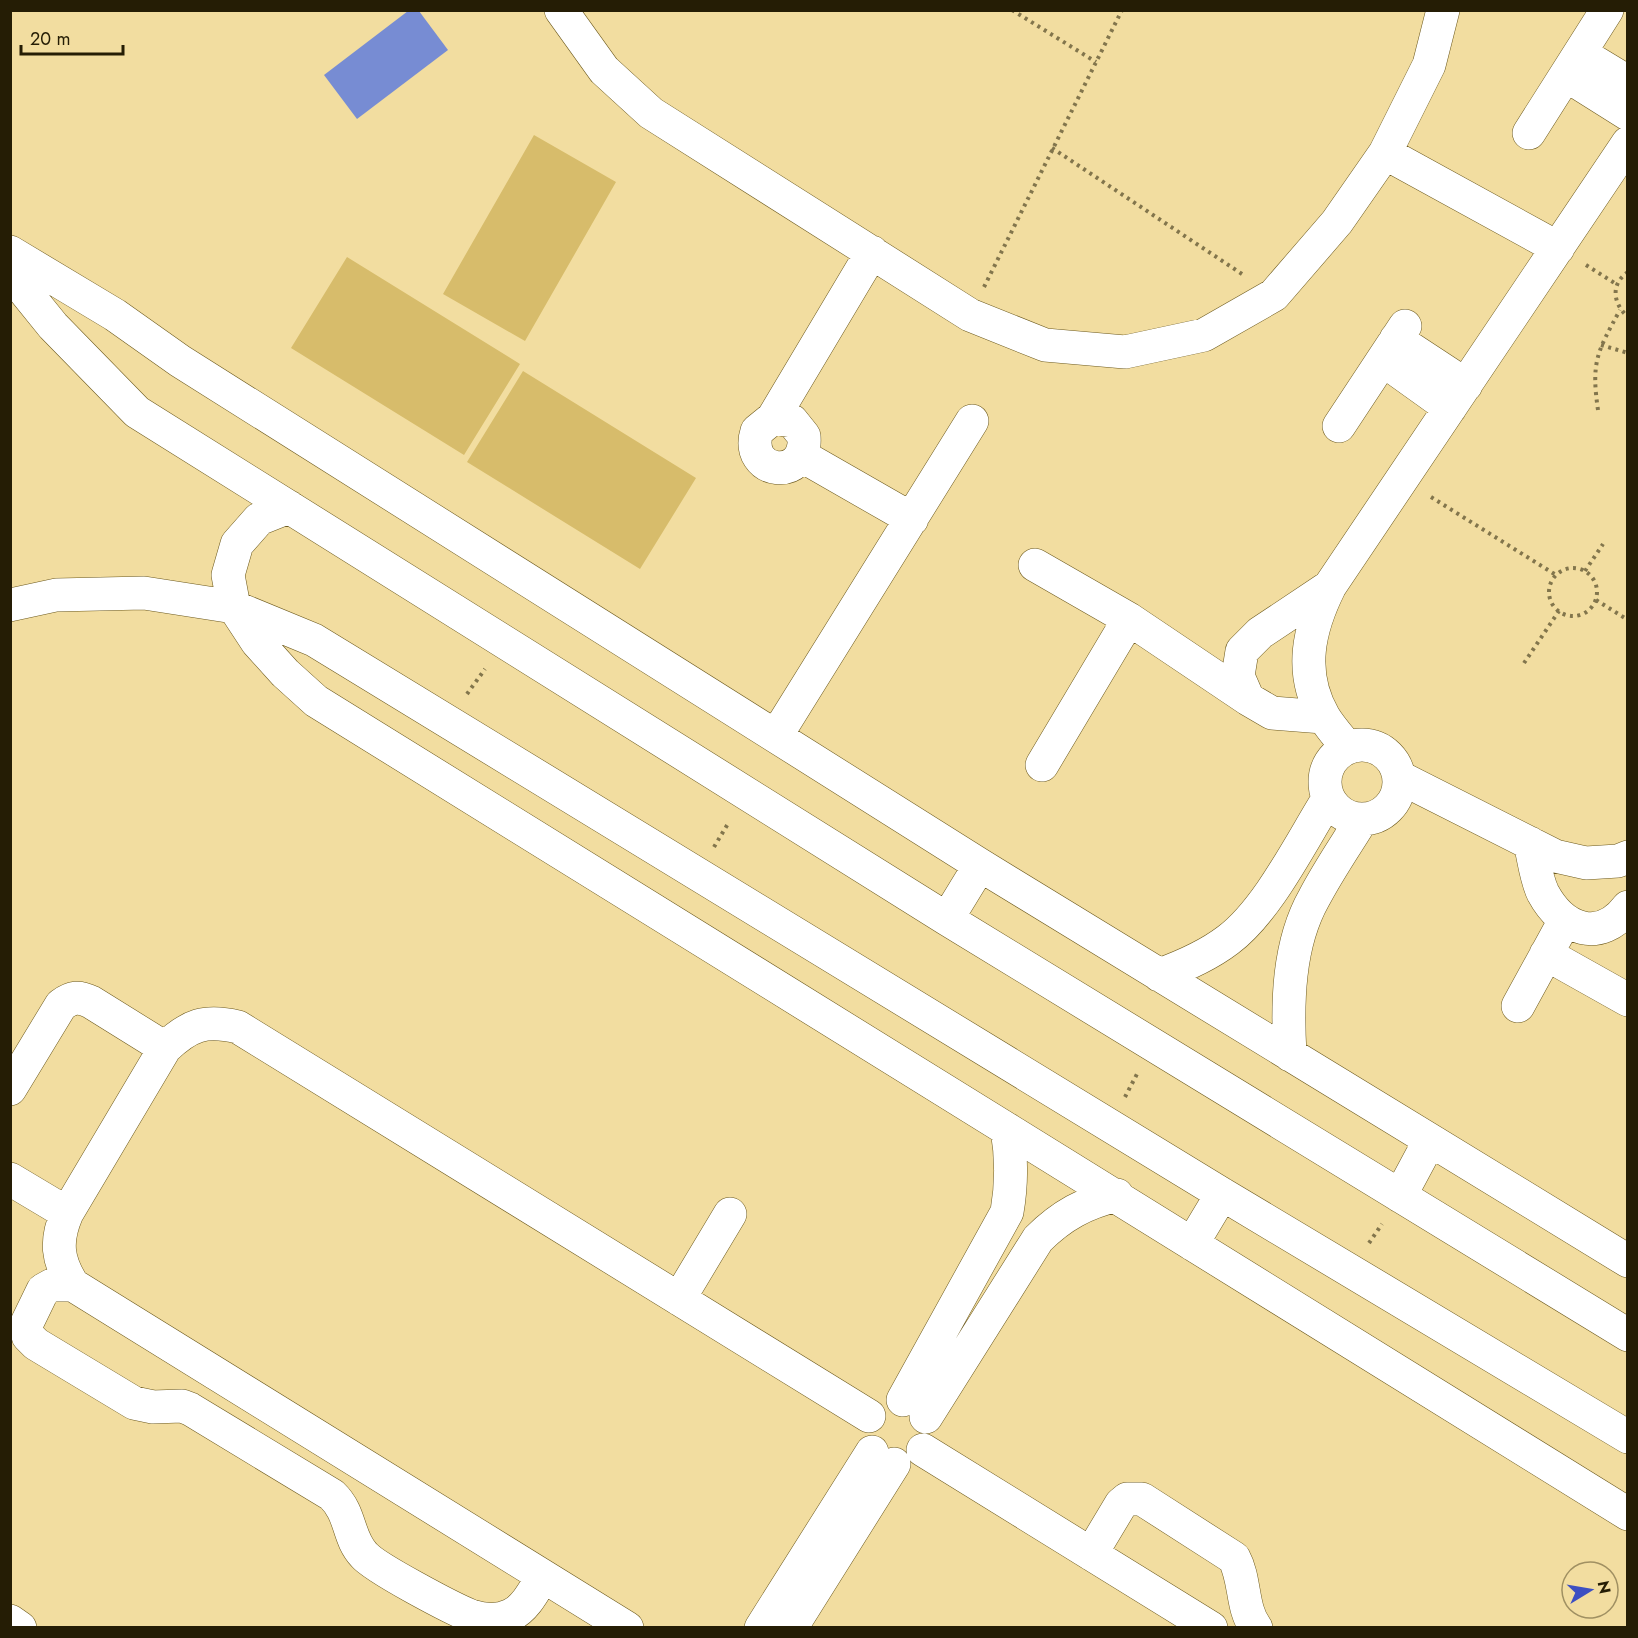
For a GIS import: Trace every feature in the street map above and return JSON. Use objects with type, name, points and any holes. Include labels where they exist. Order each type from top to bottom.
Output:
[{"type":"street","points":[[561,10],[604,70],[651,112],[970,315],[1045,345],[1125,352],[1204,334],[1274,295],[1337,222],[1385,153],[1429,65],[1443,10]]},
{"type":"street","points":[[1530,133],[1607,10]]},
{"type":"street","points":[[1573,64],[1628,82]]},
{"type":"street","points":[[1573,64],[1628,114]]},
{"type":"street","points":[[1347,747],[1323,717],[1311,685],[1308,650],[1315,616],[1330,586],[1628,143]]},
{"type":"street","points":[[1385,153],[1558,248]]},
{"type":"street","points":[[10,252],[105,309],[180,361],[980,865],[1628,1261]]},
{"type":"street","points":[[872,252],[772,418],[764,423],[754,440],[760,459],[777,469],[796,463],[802,456],[912,519]]},
{"type":"street","points":[[10,273],[53,326],[137,412],[947,919],[1391,1210],[1628,1335]]},
{"type":"street","points":[[1339,426],[1394,342],[1458,397]]},
{"type":"street","points":[[776,736],[972,421]]},
{"type":"street","points":[[289,507],[259,519],[237,543],[228,575],[234,607],[257,642],[285,673],[316,701],[1006,1129],[1117,1195],[1192,1244],[1628,1514]]},
{"type":"street","points":[[1035,566],[1129,619],[1272,713],[1323,717]]},
{"type":"street","points":[[1248,699],[1238,676],[1242,651],[1260,633],[1330,586]]},
{"type":"street","points":[[10,605],[56,595],[144,592],[234,607],[314,640],[1222,1194],[1628,1437]]},
{"type":"street","points":[[1042,765],[1129,619]]},
{"type":"street","points":[[1364,744],[1381,749],[1393,761],[1399,777],[1394,802],[1374,818],[1362,819],[1342,813],[1328,799],[1324,784],[1327,769],[1334,756],[1347,747],[1364,744]]},
{"type":"street","points":[[1399,777],[1555,856],[1586,863],[1618,861],[1628,857]]},
{"type":"street","points":[[1159,975],[1205,956],[1230,939],[1258,911],[1328,799]]},
{"type":"street","points":[[1290,1055],[1288,1015],[1291,976],[1299,936],[1312,899],[1362,819]]},
{"type":"street","points":[[1530,843],[1543,892],[1564,922],[1591,929],[1617,921],[1628,907]]},
{"type":"street","points":[[947,919],[980,865]]},
{"type":"street","points":[[1518,1006],[1564,922]]},
{"type":"street","points":[[1546,954],[1628,1000]]},
{"type":"street","points":[[10,1089],[61,1005],[69,999],[81,997],[91,1002],[165,1048]]},
{"type":"street","points":[[627,1628],[73,1285],[63,1268],[58,1250],[60,1231],[67,1214],[165,1048],[180,1034],[198,1024],[218,1022],[238,1027],[869,1416]]},
{"type":"street","points":[[914,1409],[1006,1212],[1011,1184],[1012,1157],[1006,1129]]},
{"type":"street","points":[[1391,1210],[1430,1140]]},
{"type":"street","points":[[10,1179],[67,1214]]},
{"type":"street","points":[[1192,1244],[1222,1194]]},
{"type":"street","points":[[914,1409],[1038,1239],[1054,1222],[1074,1210],[1117,1195]]},
{"type":"street","points":[[679,1299],[730,1214]]},
{"type":"street","points":[[73,1285],[52,1285],[43,1290],[26,1325],[28,1336],[36,1344],[134,1403],[153,1407],[182,1406],[190,1409],[332,1495],[348,1515],[354,1541],[372,1563],[471,1616],[491,1620],[512,1614],[528,1600],[543,1576]]},
{"type":"street","points":[[890,1401],[914,1409],[928,1440],[923,1450],[915,1458],[883,1458],[866,1441],[865,1428],[869,1416],[877,1406],[890,1401]]},
{"type":"street","points":[[923,1450],[1210,1628]]},
{"type":"street","points":[[761,1628],[883,1458]]},
{"type":"street","points":[[791,1628],[883,1458]]},
{"type":"street","points":[[1091,1554],[1121,1504],[1127,1499],[1142,1499],[1234,1558],[1242,1572],[1247,1607],[1256,1628]]},
{"type":"street","points":[[10,1622],[20,1628]]},
{"type":"path","points":[[1012,10],[1096,62]]},
{"type":"path","points":[[970,315],[1122,10]]},
{"type":"path","points":[[1052,148],[1274,295]]},
{"type":"path","points":[[1628,272],[1616,284],[1615,297],[1620,310],[1628,317]]},
{"type":"path","points":[[1598,410],[1593,374],[1601,345],[1620,310]]},
{"type":"path","points":[[1601,345],[1628,353]]},
{"type":"path","points":[[1403,479],[1556,575]]},
{"type":"path","points":[[1585,572],[1603,544]]},
{"type":"path","points":[[1575,568],[1585,572],[1593,579],[1597,590],[1596,600],[1589,610],[1580,615],[1569,616],[1552,604],[1549,594],[1556,575],[1564,569],[1575,568]]},
{"type":"path","points":[[1596,600],[1628,620]]},
{"type":"path","points":[[1524,663],[1559,611]]},
{"type":"path","points":[[466,696],[504,641]]},
{"type":"path","points":[[474,663],[494,675]]},
{"type":"path","points":[[456,690],[476,702]]},
{"type":"path","points":[[720,815],[740,827]]},
{"type":"path","points":[[713,849],[730,821]]},
{"type":"path","points":[[703,843],[723,855]]},
{"type":"path","points":[[1110,1126],[1138,1072],[1148,1078]]},
{"type":"path","points":[[1372,1216],[1391,1210]]},
{"type":"path","points":[[1391,1210],[1393,1229]]},
{"type":"path","points":[[1351,1271],[1391,1210]]},
{"type":"shaded area","points":[[534,135],[616,182],[525,341],[443,294]]},
{"type":"shaded area","points":[[347,257],[520,364],[464,455],[291,348]]},
{"type":"shaded area","points":[[523,371],[696,478],[640,569],[467,462]]},
{"type":"water","points":[[408,11],[419,11],[448,50],[357,119],[324,75]]}]
